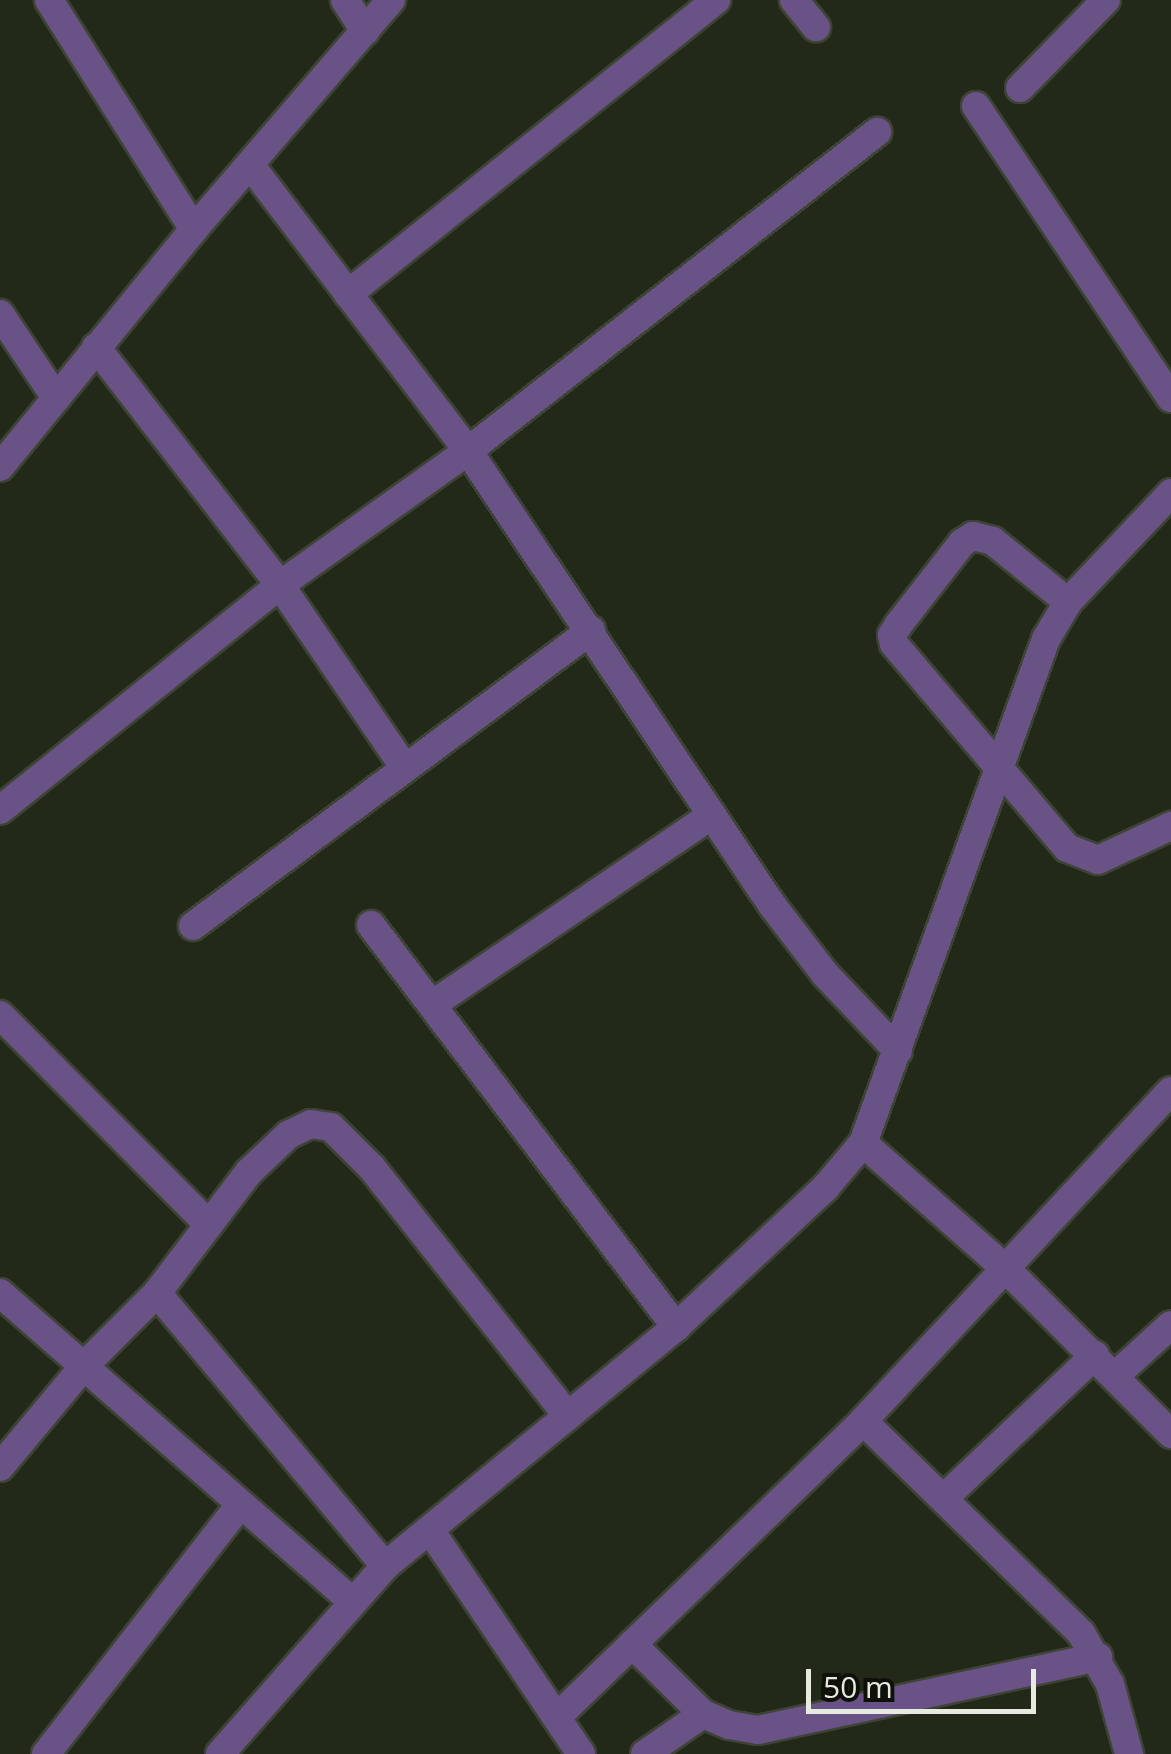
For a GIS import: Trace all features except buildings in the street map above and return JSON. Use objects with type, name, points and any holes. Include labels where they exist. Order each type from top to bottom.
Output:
[{"type":"street","points":[[49,0],[194,229]]},
{"type":"street","points":[[345,0],[365,31]]},
{"type":"street","points":[[0,467],[194,229],[390,0]]},
{"type":"street","points":[[348,294],[716,0]]},
{"type":"street","points":[[794,0],[816,26]]},
{"type":"street","points":[[1020,88],[1106,0]]},
{"type":"street","points":[[976,106],[1171,398]]},
{"type":"street","points":[[0,810],[280,585],[468,451],[877,132]]},
{"type":"street","points":[[250,166],[468,451],[814,961],[898,1050]]},
{"type":"street","points":[[0,314],[56,398]]},
{"type":"street","points":[[96,348],[280,585],[404,766]]},
{"type":"street","points":[[220,1754],[385,1566],[676,1327],[826,1188],[863,1143],[1046,638],[1068,602],[1171,493]]},
{"type":"street","points":[[1068,602],[993,541],[973,536],[962,543],[892,635],[900,652],[1067,848],[1098,860],[1171,826]]},
{"type":"street","points":[[194,926],[591,630]]},
{"type":"street","points":[[433,1004],[712,815]]},
{"type":"street","points":[[371,925],[676,1327]]},
{"type":"street","points":[[0,1015],[206,1222]]},
{"type":"street","points":[[557,1717],[863,1422],[1171,1091]]},
{"type":"street","points":[[0,1468],[84,1366],[157,1292],[206,1222],[288,1135],[311,1124],[331,1127],[372,1168],[568,1416]]},
{"type":"street","points":[[863,1143],[1004,1268],[1171,1434]]},
{"type":"street","points":[[157,1292],[385,1566]]},
{"type":"street","points":[[0,1293],[352,1601]]},
{"type":"street","points":[[1116,1376],[1171,1326]]},
{"type":"street","points":[[944,1498],[1095,1356]]},
{"type":"street","points":[[863,1422],[1058,1607],[1098,1657],[1129,1754]]},
{"type":"street","points":[[46,1754],[240,1505]]},
{"type":"street","points":[[430,1530],[580,1754]]},
{"type":"street","points":[[632,1644],[703,1714],[728,1725],[758,1730],[1098,1657]]},
{"type":"street","points":[[645,1754],[703,1714]]}]
